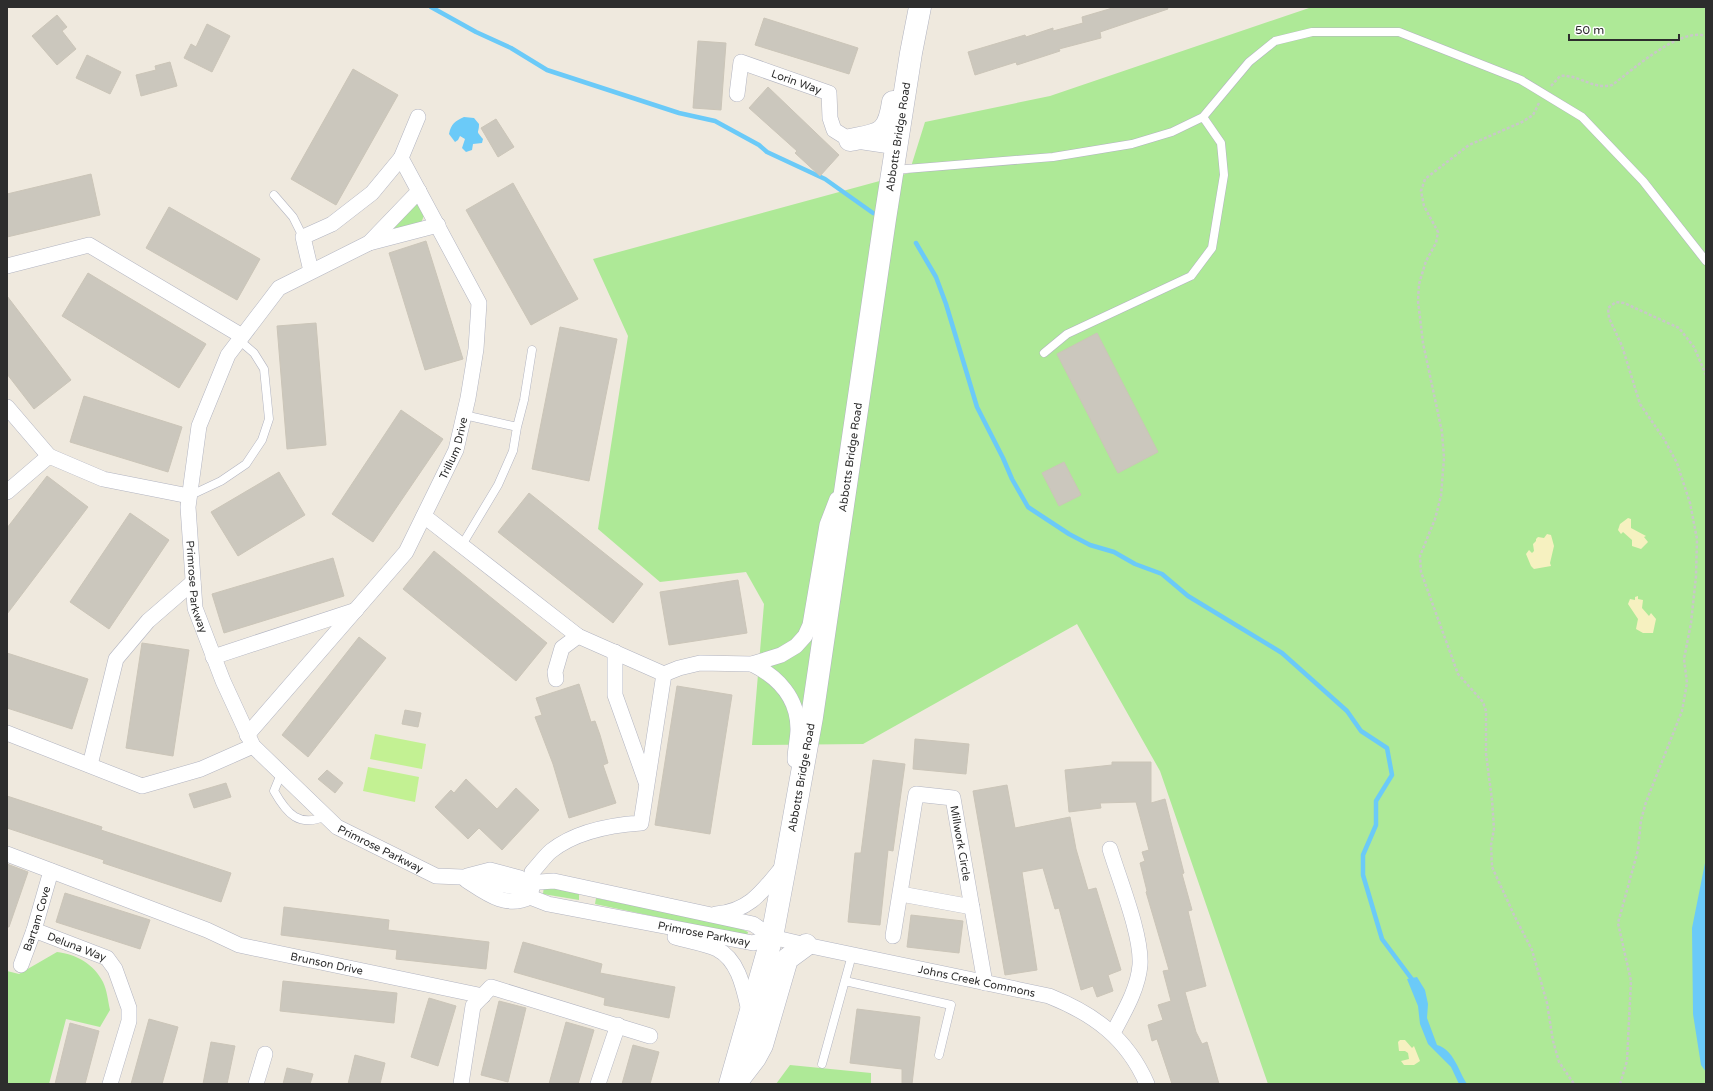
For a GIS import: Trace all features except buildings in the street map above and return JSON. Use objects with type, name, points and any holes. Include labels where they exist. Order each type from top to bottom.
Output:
[{"type":"main road","name":"Abbotts Bridge Road","points":[[730,1084],[772,937],[798,797],[812,717],[846,476],[896,147],[920,7]]},
{"type":"main road","name":"Abbotts Bridge Road","points":[[850,140],[878,134],[885,129],[893,105],[899,60],[905,52],[911,53]]},
{"type":"main road","points":[[736,1084],[755,1058],[762,1045],[787,959],[806,945]]},
{"type":"street","name":"Lorin Way","points":[[737,94],[741,62],[829,93],[830,118],[834,130],[850,140],[863,146],[875,148],[886,154],[893,170]]},
{"type":"street","points":[[312,271],[304,237],[332,224],[372,193],[401,158],[418,117]]},
{"type":"street","name":"Lorin Way","points":[[850,140],[896,147]]},
{"type":"street","name":"Trillum Drive","points":[[250,740],[356,610],[406,552],[456,450],[476,349],[479,303],[401,158]]},
{"type":"street","name":"Primrose Parkway","points":[[369,243],[419,190]]},
{"type":"street","name":"Primrose Parkway","points":[[438,225],[369,243],[279,288],[228,355],[199,426],[188,507],[195,608],[213,657],[250,740],[281,774],[337,826],[436,876],[462,877],[490,870],[520,878],[548,904],[753,943],[772,937]]},
{"type":"street","points":[[7,266],[89,245],[241,338]]},
{"type":"street","points":[[7,407],[49,456],[103,479],[189,496]]},
{"type":"street","points":[[7,492],[49,456]]},
{"type":"street","points":[[424,516],[578,636],[664,674],[679,668],[700,663],[752,664],[781,655],[796,646],[805,636],[810,625],[827,525],[846,476]]},
{"type":"street","points":[[90,765],[116,659],[148,621],[193,582]]},
{"type":"street","points":[[213,657],[356,610]]},
{"type":"street","points":[[556,679],[555,672],[562,648],[578,636]]},
{"type":"street","points":[[615,652],[615,695],[647,784]]},
{"type":"street","points":[[752,664],[766,671],[783,687],[791,698],[796,712],[798,728],[795,779],[798,797]]},
{"type":"street","points":[[530,888],[532,872],[550,852],[576,836],[624,824],[641,823],[664,674]]},
{"type":"street","points":[[7,733],[142,786],[201,770],[250,740]]},
{"type":"street","name":"Millwork Circle","points":[[893,936],[916,794],[953,798],[985,983]]},
{"type":"street","points":[[1110,849],[1136,932],[1140,964],[1130,1000],[1113,1033]]},
{"type":"street","name":"Brunson Drive","points":[[7,854],[207,930],[239,945],[483,996]]},
{"type":"street","name":"Abbotts Bridge Road","points":[[707,914],[726,913],[744,907],[757,897],[786,862]]},
{"type":"street","name":"Bartam Cove","points":[[21,965],[34,930],[51,871]]},
{"type":"street","name":"Primrose Parkway","points":[[462,877],[492,898],[520,902],[530,888],[554,881],[753,924],[772,937]]},
{"type":"street","points":[[584,911],[588,889]]},
{"type":"street","points":[[900,894],[972,907]]},
{"type":"street","points":[[656,925],[674,937],[718,950],[733,964],[743,983],[750,1015]]},
{"type":"street","name":"Deluna Way","points":[[34,930],[107,958],[115,969],[129,1008],[129,1021],[110,1084]]},
{"type":"street","name":"Johns Creek Commons","points":[[772,937],[1048,996],[1074,1006],[1113,1033],[1129,1054],[1147,1084]]},
{"type":"street","points":[[461,1084],[473,1006],[491,987],[650,1036]]},
{"type":"street","points":[[598,1084],[618,1026]]},
{"type":"street","points":[[256,1084],[265,1054]]},
{"type":"lane","points":[[893,170],[1053,157],[1132,144],[1172,132],[1203,117],[1249,62],[1275,41],[1312,32],[1399,32],[1521,80],[1582,117],[1643,181],[1706,261]]},
{"type":"lane","points":[[1044,354],[1067,334],[1191,276],[1212,248],[1224,175],[1221,142],[1203,117]]},
{"type":"lane","points":[[274,195],[293,217],[304,237]]},
{"type":"lane","points":[[189,496],[221,481],[246,464],[262,440],[269,419],[264,369],[254,353],[241,338]]},
{"type":"lane","points":[[462,545],[498,485],[513,451],[524,400],[532,350]]},
{"type":"lane","points":[[464,415],[517,427]]},
{"type":"lane","points":[[281,774],[274,791],[283,808],[296,818],[308,821],[326,816]]},
{"type":"lane","points":[[822,1064],[852,955]]},
{"type":"lane","points":[[845,981],[951,1005],[939,1055]]},
{"type":"path","points":[[1552,84],[1560,76],[1569,75],[1602,88],[1612,85],[1671,43],[1688,35],[1698,34],[1706,36]]},
{"type":"path","points":[[1540,102],[1533,115],[1522,122],[1469,145],[1426,179],[1421,191],[1424,206],[1438,232],[1436,243],[1426,261],[1419,284],[1418,301],[1423,343],[1442,432],[1444,458],[1441,496],[1435,520],[1420,556],[1420,572],[1458,674],[1483,702],[1486,711],[1486,754],[1494,829],[1491,845],[1492,867],[1514,917],[1532,950],[1547,1003],[1553,1041],[1559,1062],[1574,1084]]},
{"type":"path","points":[[1620,1084],[1626,1061],[1631,981],[1618,923],[1638,850],[1641,820],[1646,802],[1682,711],[1687,683],[1684,659],[1691,623],[1696,576],[1697,539],[1690,503],[1677,463],[1664,439],[1640,404],[1622,346],[1609,318],[1608,308],[1616,302],[1624,303],[1679,328],[1694,348],[1706,375]]},
{"type":"green space","points":[[1312,7],[1706,7],[1706,1084],[1268,1084],[1160,771],[1077,624],[863,744],[752,745],[764,604],[746,572],[660,582],[598,529],[628,336],[593,259],[909,173],[925,122],[1050,96]]},
{"type":"green space","points":[[414,204],[419,205],[425,213],[421,223],[388,235],[405,211]]},
{"type":"green space","points":[[375,734],[426,744],[422,769],[370,759]]},
{"type":"green space","points":[[368,767],[419,777],[415,802],[363,791]]},
{"type":"green space","points":[[544,886],[579,894],[579,900],[543,894]]},
{"type":"green space","points":[[596,898],[735,926],[748,932],[747,936],[595,904]]},
{"type":"green space","points":[[57,952],[78,958],[90,965],[95,970],[104,985],[110,1010],[100,1027],[66,1019],[49,1084],[7,1084],[7,971],[19,974]]},
{"type":"green space","points":[[790,1065],[871,1073],[871,1084],[776,1084]]},
{"type":"sand","points":[[1628,518],[1631,519],[1631,528],[1646,536],[1644,537],[1648,542],[1641,549],[1632,546],[1632,540],[1623,532],[1621,534],[1618,530],[1620,524]]},
{"type":"sand","points":[[1547,534],[1551,535],[1554,546],[1550,563],[1551,566],[1534,569],[1531,566],[1526,554],[1529,550],[1532,553],[1534,551],[1533,544],[1538,537],[1544,538]]},
{"type":"sand","points":[[1638,596],[1638,599],[1643,600],[1642,608],[1649,616],[1651,613],[1656,619],[1653,633],[1643,633],[1636,629],[1638,619],[1628,604],[1630,599],[1635,600],[1635,597]]},
{"type":"sand","points":[[1400,1040],[1405,1040],[1412,1048],[1414,1046],[1420,1061],[1414,1065],[1404,1065],[1401,1061],[1409,1059],[1408,1053],[1405,1051],[1399,1051],[1398,1042]]},
{"type":"water","points":[[464,117],[474,118],[479,124],[478,133],[483,139],[482,143],[473,144],[472,150],[466,152],[462,148],[465,139],[460,136],[455,142],[449,134],[454,123]]},
{"type":"water","points":[[1706,858],[1706,1072],[1701,1065],[1693,1014],[1692,928]]},
{"type":"water","points":[[1417,977],[1425,990],[1428,1004],[1427,1018],[1437,1045],[1448,1051],[1452,1056],[1467,1084],[1459,1084],[1451,1067],[1428,1044],[1420,1024],[1418,1006],[1407,979]]},
{"type":"waterway","points":[[431,7],[476,32],[511,48],[547,70],[679,113],[715,121],[759,145],[767,152],[825,179],[873,213]]},
{"type":"waterway","points":[[916,243],[936,277],[946,304],[977,407],[1012,479],[1028,507],[1069,534],[1090,545],[1114,552],[1135,564],[1162,574],[1188,596],[1282,653],[1347,711],[1361,731],[1387,748],[1392,775],[1376,801],[1376,825],[1363,855],[1363,875],[1382,939],[1414,982]]}]
